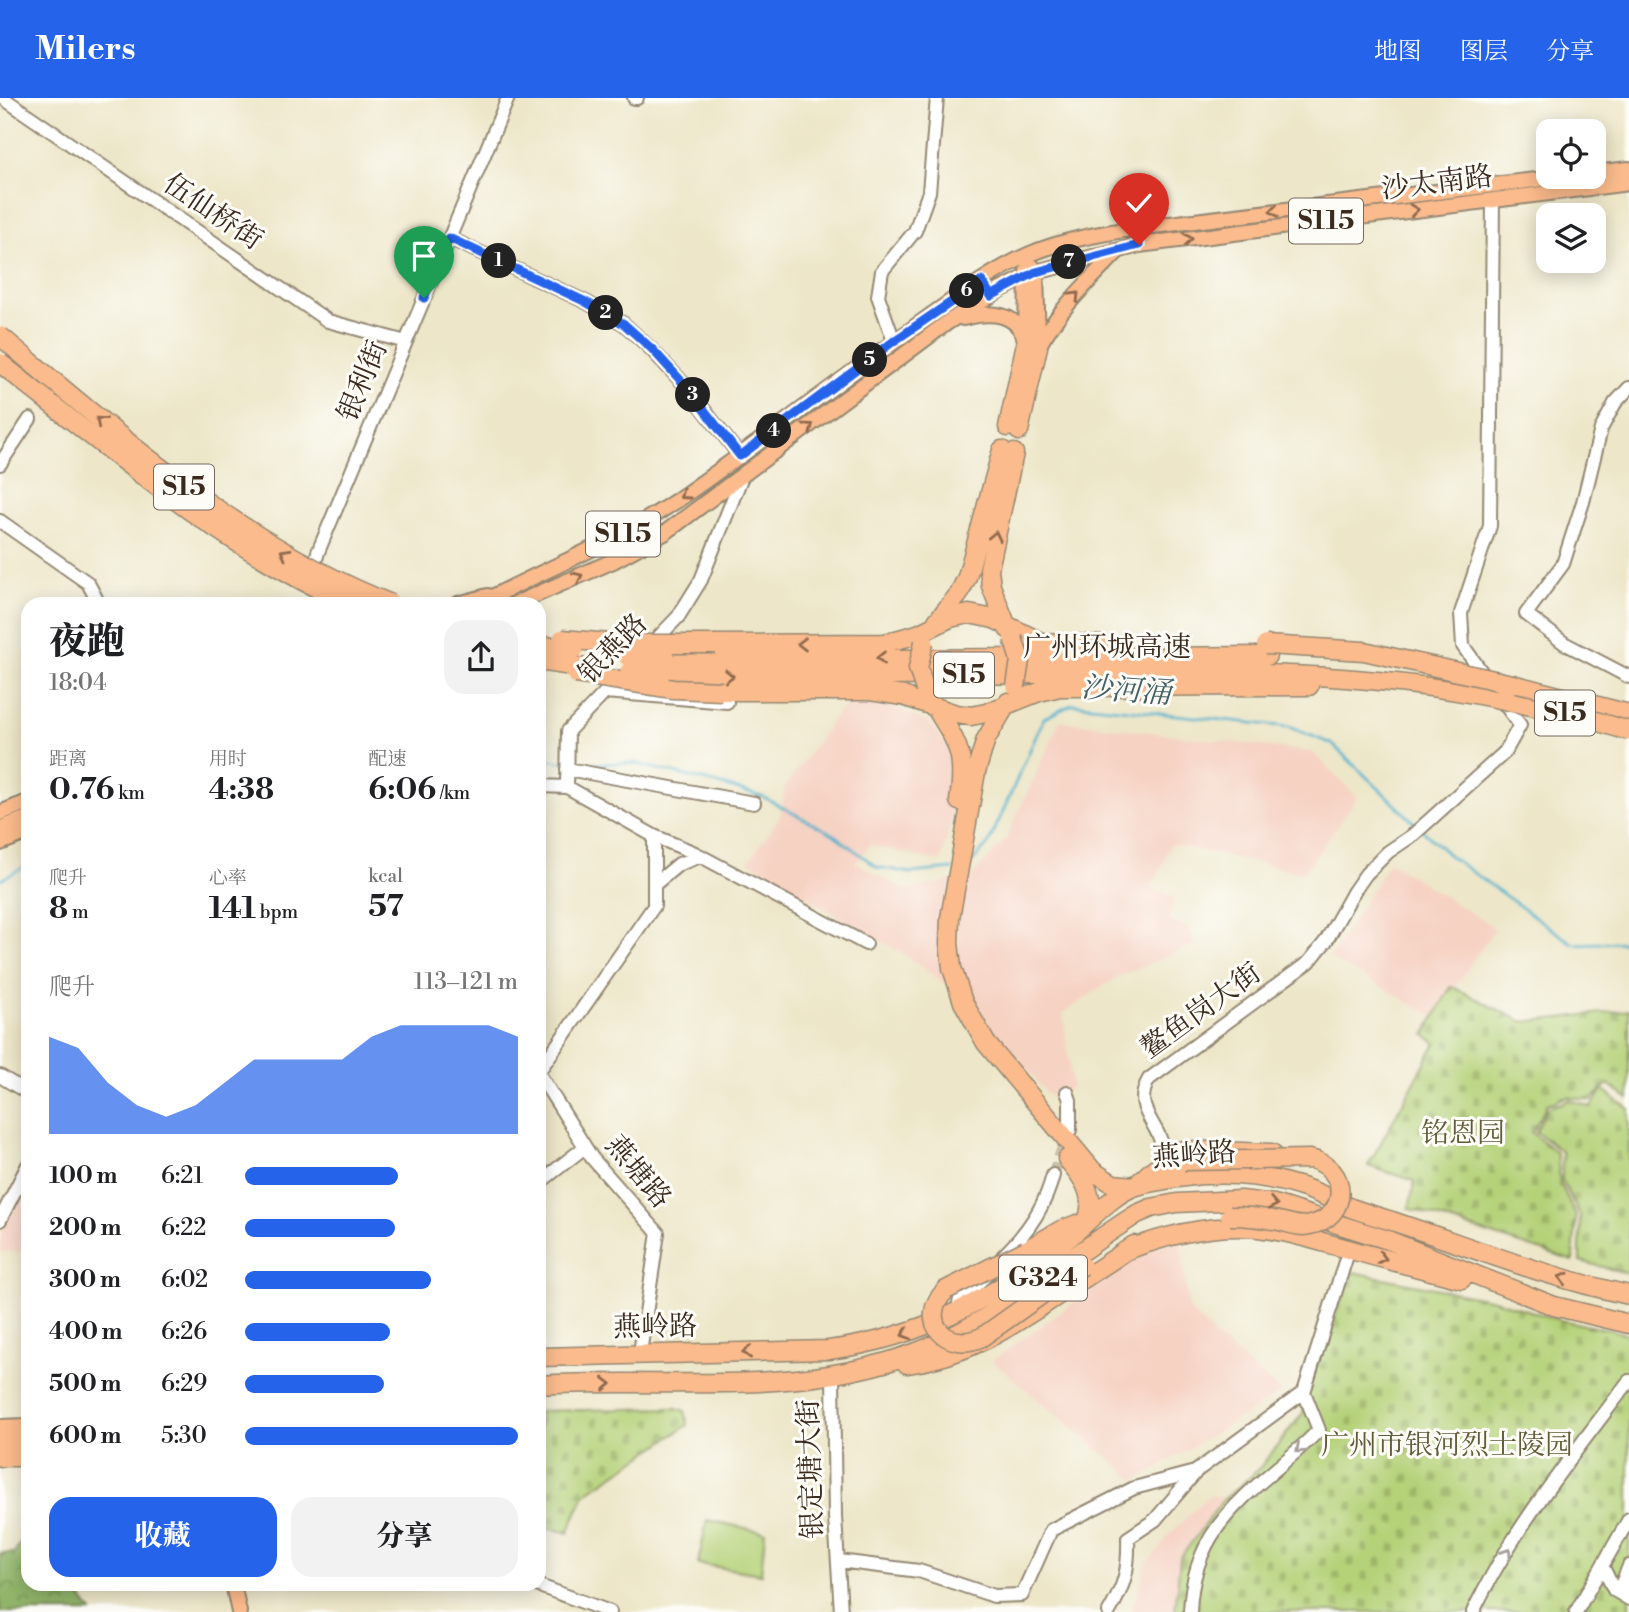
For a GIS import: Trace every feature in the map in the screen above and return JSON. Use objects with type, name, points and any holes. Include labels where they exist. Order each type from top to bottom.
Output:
[{"type":"highway","name":"S15","points":[[0,336],[121,438],[218,511],[298,560],[376,597]]},
{"type":"highway","points":[[1014,429],[1032,345]]},
{"type":"highway","name":"S15","points":[[0,363],[202,521],[273,565],[335,597]]},
{"type":"highway","points":[[883,1364],[922,1362],[981,1344],[1152,1234],[1168,1227],[1230,1216],[1263,1218],[1299,1226],[1314,1224],[1325,1219],[1334,1210],[1339,1199],[1340,1186],[1336,1175],[1328,1165],[1310,1158],[1175,1162],[1155,1168],[1135,1186],[1113,1184],[1093,1171],[1021,1096],[994,1072],[967,1031],[954,1003],[943,964],[941,920],[963,772],[957,742],[941,709],[925,690],[918,663],[937,619],[959,594],[970,570],[1008,451],[989,569],[991,586],[1014,632],[1020,660],[1016,686],[986,740],[976,772],[952,904],[950,962],[959,995],[970,1018],[1021,1096],[1084,1181],[1091,1209],[1087,1221],[1072,1225],[946,1290],[936,1303],[936,1325],[944,1336],[958,1342],[974,1341],[1150,1221],[1205,1202]]},
{"type":"highway","points":[[546,638],[636,645],[895,642],[964,614],[983,616],[1041,642],[1278,645],[1351,650],[1395,657],[1512,684]]},
{"type":"highway","name":"广州环城高速","points":[[546,646],[613,655],[663,666]]},
{"type":"highway","name":"广州环城高速","points":[[546,664],[596,670],[755,660],[1267,665],[1371,662],[1512,684],[1629,714]]},
{"type":"highway","points":[[546,665],[597,678],[673,689],[870,691],[903,696],[966,715],[986,713],[1034,694],[1070,686],[1298,685],[1450,693],[1499,699]]},
{"type":"highway","name":"广州环城高速","points":[[1267,665],[1499,699],[1582,717],[1629,732]]},
{"type":"highway","points":[[986,713],[1004,702],[1016,686]]},
{"type":"highway","points":[[986,740],[1011,709],[1034,694]]},
{"type":"highway","points":[[903,696],[931,712],[957,742]]},
{"type":"highway","points":[[0,831],[21,823]]},
{"type":"highway","points":[[1175,1162],[1171,1155],[1183,1150],[1280,1154],[1320,1171],[1350,1208]]},
{"type":"highway","name":"燕岭路","points":[[546,1357],[829,1350],[903,1335],[957,1313],[1008,1283],[1066,1241],[1111,1201],[1135,1186],[1201,1175],[1242,1175],[1297,1185],[1350,1208],[1550,1274],[1629,1295]]},
{"type":"highway","name":"燕岭路","points":[[546,1385],[784,1381],[833,1376],[883,1364],[933,1345],[980,1321],[1137,1214],[1164,1205],[1205,1202],[1241,1200],[1292,1208],[1400,1245],[1523,1295],[1580,1313],[1629,1324]]},
{"type":"highway","points":[[1125,1251],[1189,1233],[1241,1227],[1274,1230],[1523,1295]]},
{"type":"highway","points":[[0,1457],[21,1457]]},
{"type":"main road","points":[[1606,172],[1629,169]]},
{"type":"main road","name":"沙太南路","points":[[491,597],[621,536],[740,456],[894,341],[982,281],[1026,256],[1075,239],[1136,228],[1536,180]]},
{"type":"main road","name":"沙太南路","points":[[531,597],[630,553],[677,524],[948,322],[1032,274],[1139,245],[1629,183]]},
{"type":"main road","points":[[1032,345],[1119,250]]},
{"type":"main road","points":[[1026,256],[1032,274],[1032,345]]},
{"type":"main road","points":[[982,281],[991,296]]},
{"type":"main road","points":[[948,322],[983,313],[995,314],[1016,323],[1032,345]]},
{"type":"main road","points":[[485,597],[496,594]]},
{"type":"main road","points":[[0,813],[21,805]]},
{"type":"main road","points":[[0,844],[21,835]]},
{"type":"main road","points":[[0,1427],[21,1426]]},
{"type":"main road","points":[[0,1465],[21,1465]]},
{"type":"main road","points":[[226,1591],[230,1612]]},
{"type":"main road","points":[[234,1591],[239,1612]]},
{"type":"street","name":"伍仙桥街","points":[[3,98],[328,321],[406,342]]},
{"type":"street","name":"银利街","points":[[331,597],[318,574],[316,556],[508,98]]},
{"type":"street","points":[[894,341],[878,296],[882,271],[915,231],[929,192],[937,98]]},
{"type":"street","name":"鳌鱼岗大街","points":[[1175,1162],[1163,1145],[1144,1105],[1143,1088],[1149,1079],[1239,1011],[1299,971],[1320,950],[1366,874],[1505,752],[1520,725],[1463,646],[1461,613],[1490,526],[1493,200]]},
{"type":"street","points":[[449,238],[586,302],[624,324],[652,349],[684,384],[740,456]]},
{"type":"street","points":[[1629,388],[1615,403],[1601,429],[1583,502],[1563,564],[1526,614],[1564,643],[1629,677]]},
{"type":"street","points":[[0,464],[30,419]]},
{"type":"street","name":"银燕路","points":[[567,787],[569,731],[664,632],[689,600],[701,580],[742,476]]},
{"type":"street","points":[[0,521],[88,583],[95,597]]},
{"type":"street","points":[[605,692],[727,702]]},
{"type":"street","points":[[567,769],[754,803]]},
{"type":"street","points":[[546,786],[567,787],[654,836],[701,856],[866,944]]},
{"type":"street","points":[[546,1063],[654,906],[654,836]]},
{"type":"street","points":[[655,884],[680,864],[701,856]]},
{"type":"street","points":[[0,1076],[21,1089]]},
{"type":"street","name":"燕塘路","points":[[546,1084],[592,1158],[658,1233],[639,1353]]},
{"type":"street","points":[[1067,1092],[1070,1100],[1070,1130]]},
{"type":"street","points":[[546,1178],[585,1147]]},
{"type":"street","points":[[957,1313],[960,1299],[985,1278],[1027,1232],[1037,1216],[1053,1175]]},
{"type":"street","points":[[0,1220],[21,1179]]},
{"type":"street","points":[[1109,1612],[1123,1588],[1129,1562],[1128,1538],[1155,1521],[1195,1472],[1304,1392],[1349,1250]]},
{"type":"street","name":"银定塘大街","points":[[833,1376],[835,1517],[841,1612]]},
{"type":"street","points":[[1473,1612],[1486,1584],[1559,1472],[1629,1381]]},
{"type":"street","points":[[1190,1612],[1191,1587],[1201,1553],[1210,1536],[1229,1510],[1320,1430],[1304,1392]]},
{"type":"street","points":[[839,1561],[919,1571],[994,1596],[1022,1595],[1051,1530],[1134,1488],[1195,1472]]},
{"type":"street","points":[[1576,1612],[1629,1519]]},
{"type":"street","points":[[1629,1566],[1622,1583],[1629,1586]]},
{"type":"street","points":[[1603,1567],[1614,1590],[1629,1599]]},
{"type":"street","points":[[546,1588],[610,1612]]},
{"type":"shaded area","points":[[847,704],[884,704],[929,722],[957,760],[951,820],[941,862],[870,845],[856,863],[906,890],[973,876],[1006,839],[1060,721],[1312,752],[1357,797],[1304,873],[1171,844],[1152,887],[1175,898],[1169,920],[1190,929],[1194,945],[1115,978],[1063,1013],[1072,1086],[1054,1102],[971,1002],[899,951],[749,861],[780,816],[785,787]]},
{"type":"shaded area","points":[[1389,862],[1495,928],[1435,1017],[1330,958]]},
{"type":"shaded area","points":[[21,1196],[21,1253],[0,1251],[0,1234]]},
{"type":"shaded area","points":[[1180,1239],[1189,1309],[1217,1338],[1282,1392],[1136,1481],[992,1361],[1150,1248]]},
{"type":"shaded area","points":[[1210,1494],[1224,1499],[1180,1558],[1175,1612],[1131,1612],[1148,1562],[1172,1532]]},
{"type":"green space","name":"铭恩园","points":[[1451,986],[1523,1022],[1629,1010],[1629,1099],[1608,1084],[1602,1089],[1629,1109],[1629,1274],[1580,1261],[1580,1215],[1562,1181],[1562,1152],[1536,1132],[1547,1108],[1570,1100],[1591,1107],[1602,1090],[1591,1100],[1567,1097],[1547,1104],[1532,1133],[1557,1153],[1560,1183],[1576,1216],[1573,1261],[1409,1208],[1415,1181],[1368,1166],[1436,1043],[1425,1035]]},
{"type":"green space","name":"广州市银河烈士陵园","points":[[1353,1272],[1494,1300],[1560,1320],[1629,1334],[1629,1612],[1175,1612],[1180,1558],[1224,1499],[1258,1470],[1303,1413],[1309,1382]]},
{"type":"green space","points":[[676,1408],[685,1411],[688,1425],[585,1494],[568,1533],[546,1527],[546,1411]]},
{"type":"green space","points":[[707,1520],[765,1532],[761,1574],[698,1564]]},
{"type":"green space","points":[[21,1541],[21,1591],[76,1591],[92,1612],[0,1612],[0,1553],[14,1553]]},
{"type":"waterway","name":"沙河涌","points":[[967,868],[989,843],[1044,718],[1073,704],[1289,727],[1332,744],[1418,826]]},
{"type":"waterway","name":"沙河涌","points":[[546,759],[562,762]]},
{"type":"waterway","name":"沙河涌","points":[[572,764],[633,763],[715,783],[763,797],[833,834],[877,867],[910,873],[953,869]]},
{"type":"waterway","name":"沙河涌","points":[[1422,830],[1451,857],[1573,944],[1629,942]]},
{"type":"waterway","name":"沙河涌","points":[[0,880],[21,869]]},
{"type":"tunnel","points":[[1053,1175],[1068,1134]]},
{"type":"route","points":[[424,298],[449,238],[586,302],[614,317],[638,335],[684,384],[740,456],[894,341],[982,281],[991,296],[1036,272],[1139,245]]}]
